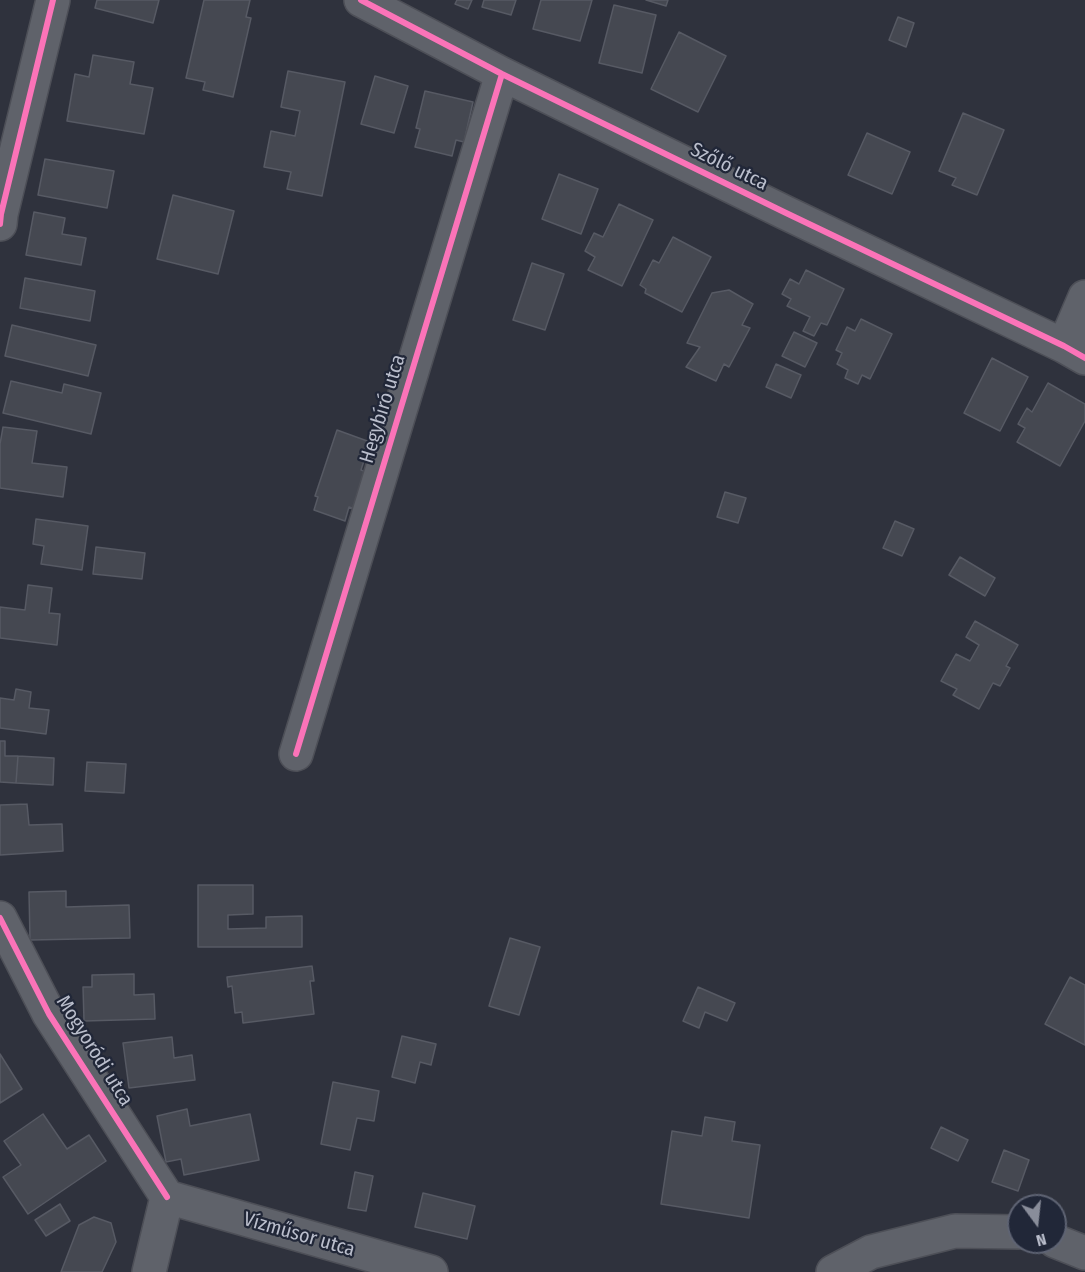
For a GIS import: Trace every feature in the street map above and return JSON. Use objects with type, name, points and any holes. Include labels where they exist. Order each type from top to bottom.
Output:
[{"type":"street","points":[[0,218],[53,0]]},
{"type":"street","name":"Szőlő utca","points":[[361,0],[502,74],[1075,352]]},
{"type":"street","name":"Hegybíró utca","points":[[296,754],[502,74]]},
{"type":"street","points":[[1075,352],[1085,297]]},
{"type":"street","name":"Mogyoródi utca","points":[[0,918],[49,1014],[167,1197]]},
{"type":"street","points":[[148,1272],[167,1197]]},
{"type":"street","name":"Vízműsor utca","points":[[167,1197],[431,1272]]},
{"type":"street","points":[[833,1272],[871,1252],[955,1231],[1007,1232]]},
{"type":"street","points":[[1067,1246],[1085,1253]]},
{"type":"building","points":[[97,0],[159,0],[153,23],[95,8]]},
{"type":"building","points":[[204,0],[250,0],[246,17],[251,18],[233,97],[203,90],[205,82],[186,78]]},
{"type":"building","points":[[457,0],[472,0],[468,9],[455,4]]},
{"type":"building","points":[[484,0],[516,0],[511,15],[482,7]]},
{"type":"building","points":[[541,0],[592,0],[580,41],[533,29]]},
{"type":"building","points":[[646,0],[668,0],[666,6]]},
{"type":"building","points":[[614,5],[656,15],[642,73],[599,63]]},
{"type":"building","points":[[898,17],[914,23],[906,47],[889,40]]},
{"type":"building","points":[[679,32],[726,56],[698,112],[651,89]]},
{"type":"building","points":[[93,55],[134,62],[130,84],[153,88],[144,134],[67,121],[75,74],[89,77]]},
{"type":"building","points":[[288,71],[345,82],[322,196],[287,189],[291,172],[264,167],[271,131],[295,136],[300,111],[281,107]]},
{"type":"building","points":[[375,76],[408,86],[394,133],[361,124]]},
{"type":"building","points":[[425,91],[473,102],[464,142],[456,140],[452,156],[415,147],[420,129],[416,128]]},
{"type":"building","points":[[963,113],[1004,130],[977,195],[952,185],[956,178],[939,171]]},
{"type":"building","points":[[867,133],[910,152],[892,194],[848,175]]},
{"type":"building","points":[[45,159],[114,171],[107,208],[38,195]]},
{"type":"building","points":[[559,174],[598,189],[581,234],[542,219]]},
{"type":"building","points":[[173,195],[234,211],[218,274],[157,259]]},
{"type":"building","points":[[619,204],[653,220],[622,286],[588,270],[595,257],[585,251],[594,233],[603,237]]},
{"type":"building","points":[[34,212],[65,218],[62,234],[86,238],[81,265],[26,255]]},
{"type":"building","points":[[673,237],[711,257],[682,312],[645,293],[646,289],[640,285],[653,260],[659,263]]},
{"type":"building","points":[[532,263],[564,274],[545,330],[513,320]]},
{"type":"building","points":[[806,270],[844,289],[827,325],[821,323],[814,336],[803,331],[810,317],[787,306],[791,299],[782,294],[790,279],[799,284]]},
{"type":"building","points":[[25,278],[95,291],[90,321],[20,308]]},
{"type":"building","points":[[729,290],[753,304],[742,325],[750,328],[729,367],[724,364],[716,381],[686,367],[700,347],[687,343],[712,293]]},
{"type":"building","points":[[861,319],[892,334],[870,379],[862,375],[858,384],[845,378],[848,370],[837,364],[842,353],[836,350],[847,327],[855,331]]},
{"type":"building","points":[[12,325],[96,345],[88,376],[5,356]]},
{"type":"building","points":[[794,332],[817,343],[805,367],[782,356]]},
{"type":"building","points":[[992,358],[1028,377],[1000,431],[964,413]]},
{"type":"building","points":[[776,364],[801,375],[791,398],[766,387]]},
{"type":"building","points":[[11,381],[62,393],[64,384],[101,393],[91,434],[3,413]]},
{"type":"building","points":[[1048,383],[1085,404],[1085,421],[1060,466],[1017,442],[1025,428],[1018,424],[1027,408],[1032,412]]},
{"type":"building","points":[[3,427],[37,431],[32,463],[67,467],[63,497],[0,488],[0,444]]},
{"type":"building","points":[[337,430],[370,442],[361,470],[372,474],[360,511],[349,507],[345,521],[314,510],[318,497],[315,496]]},
{"type":"building","points":[[725,492],[746,498],[738,523],[717,517]]},
{"type":"building","points":[[36,519],[88,526],[82,570],[41,564],[44,546],[33,544]]},
{"type":"building","points":[[895,521],[914,529],[902,556],[883,548]]},
{"type":"building","points":[[96,547],[145,553],[142,579],[93,574]]},
{"type":"building","points":[[960,557],[995,578],[985,596],[949,575]]},
{"type":"building","points":[[28,585],[52,588],[49,613],[60,614],[57,645],[0,638],[0,607],[25,610]]},
{"type":"building","points":[[975,621],[1018,645],[1006,666],[1010,668],[1000,686],[993,683],[979,709],[953,695],[957,689],[941,681],[956,654],[970,661],[979,645],[966,637]]},
{"type":"building","points":[[16,689],[31,692],[29,708],[49,710],[46,734],[0,728],[0,698],[14,700]]},
{"type":"building","points":[[0,741],[5,741],[5,756],[18,756],[16,783],[0,782]]},
{"type":"building","points":[[18,756],[54,758],[53,785],[16,783]]},
{"type":"building","points":[[87,762],[126,764],[124,793],[85,791]]},
{"type":"building","points":[[27,804],[29,825],[62,824],[63,851],[0,855],[0,805]]},
{"type":"building","points":[[198,885],[253,885],[253,914],[228,915],[228,929],[266,928],[266,917],[302,916],[302,947],[198,947]]},
{"type":"building","points":[[66,891],[66,907],[129,905],[130,938],[30,940],[29,892]]},
{"type":"building","points":[[510,938],[540,947],[519,1015],[489,1006]]},
{"type":"building","points":[[312,966],[314,981],[310,981],[314,1014],[243,1023],[242,1012],[235,1013],[232,986],[228,987],[227,977]]},
{"type":"building","points":[[134,974],[134,995],[154,994],[155,1019],[84,1021],[83,987],[92,987],[92,975]]},
{"type":"building","points":[[1070,977],[1085,985],[1085,1045],[1045,1024]]},
{"type":"building","points":[[698,987],[735,1003],[727,1021],[705,1012],[699,1028],[683,1021]]},
{"type":"building","points":[[402,1036],[436,1044],[431,1065],[420,1062],[415,1083],[392,1077]]},
{"type":"building","points":[[172,1037],[174,1058],[192,1055],[195,1080],[129,1088],[123,1043]]},
{"type":"building","points":[[0,1054],[22,1089],[0,1103]]},
{"type":"building","points":[[333,1082],[379,1091],[374,1121],[357,1118],[350,1150],[321,1144]]},
{"type":"building","points":[[187,1109],[190,1126],[250,1114],[259,1160],[184,1175],[181,1159],[166,1162],[157,1116]]},
{"type":"building","points":[[43,1114],[67,1149],[89,1135],[106,1161],[28,1214],[3,1177],[21,1165],[4,1141]]},
{"type":"building","points":[[705,1117],[735,1122],[732,1141],[760,1145],[749,1218],[661,1204],[672,1131],[702,1136]]},
{"type":"building","points":[[941,1127],[968,1140],[958,1161],[931,1148]]},
{"type":"building","points":[[1004,1150],[1029,1160],[1018,1191],[992,1182]]},
{"type":"building","points":[[355,1172],[373,1176],[366,1211],[348,1208]]},
{"type":"building","points":[[423,1193],[475,1206],[467,1239],[415,1227]]},
{"type":"building","points":[[60,1204],[70,1221],[46,1236],[35,1220]]},
{"type":"building","points":[[94,1217],[111,1223],[116,1242],[102,1272],[61,1272],[79,1225]]},
{"type":"cycle path","points":[[0,224],[53,0]]},
{"type":"cycle path","points":[[361,0],[502,74],[1085,358]]},
{"type":"cycle path","points":[[296,754],[502,74]]},
{"type":"cycle path","points":[[0,918],[49,1014],[167,1197]]}]
